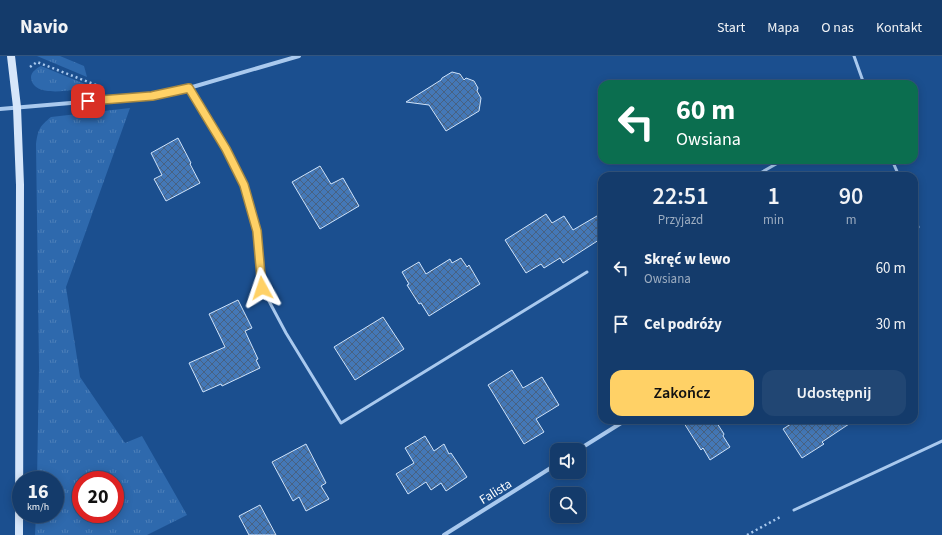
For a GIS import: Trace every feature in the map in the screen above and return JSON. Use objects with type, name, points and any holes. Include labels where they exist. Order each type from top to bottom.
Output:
[{"type":"street","points":[[11,56],[17,107],[20,185],[21,260],[19,535]]},
{"type":"street","points":[[0,109],[152,96],[189,88],[299,56]]},
{"type":"street","points":[[586,445],[620,424]]},
{"type":"street","name":"Falista","points":[[444,535],[550,468]]},
{"type":"lane","points":[[854,56],[863,80]]},
{"type":"lane","points":[[189,88],[226,149],[244,185],[257,231],[262,288],[286,333],[341,423],[587,272]]},
{"type":"lane","points":[[762,172],[776,164]]},
{"type":"lane","points":[[794,510],[942,441]]},
{"type":"path","points":[[13,70],[29,68],[37,62],[43,64],[96,85],[102,100]]},
{"type":"path","points":[[747,535],[794,510]]},
{"type":"green space","points":[[37,56],[60,56],[84,66],[87,77]]},
{"type":"green space","points":[[41,66],[90,87],[66,91],[47,91],[39,89],[33,84],[31,75]]},
{"type":"green space","points":[[130,108],[66,287],[80,377],[125,443],[142,436],[187,515],[147,535],[35,535],[36,523],[64,523],[64,471],[37,471],[39,367],[36,144],[40,128],[51,117]]},
{"type":"building","points":[[452,72],[460,74],[464,80],[466,78],[474,81],[481,98],[479,111],[446,131],[429,105],[406,102]]},
{"type":"building","points":[[178,138],[200,183],[166,201],[154,179],[162,175],[151,153]]},
{"type":"building","points":[[320,166],[331,184],[343,178],[359,206],[320,229],[292,182]]},
{"type":"building","points":[[546,214],[552,223],[564,216],[573,230],[598,215],[598,241],[563,263],[560,258],[544,268],[541,264],[526,273],[505,240]]},
{"type":"building","points":[[461,258],[467,267],[469,265],[480,284],[429,316],[421,303],[419,304],[407,285],[409,284],[402,272],[419,262],[426,274],[450,259],[452,263]]},
{"type":"building","points":[[238,300],[252,328],[245,331],[258,359],[256,360],[260,368],[222,386],[221,384],[203,392],[189,363],[225,347],[209,314]]},
{"type":"building","points":[[383,317],[404,349],[355,380],[334,347]]},
{"type":"building","points":[[512,370],[523,388],[542,377],[559,405],[536,419],[544,432],[524,444],[488,385]]},
{"type":"building","points":[[685,424],[718,424],[730,447],[710,460],[703,448],[701,450]]},
{"type":"building","points":[[791,424],[849,424],[822,442],[824,444],[802,458],[783,429]]},
{"type":"building","points":[[425,436],[434,451],[444,444],[449,454],[451,453],[467,477],[446,491],[441,483],[431,490],[426,482],[408,494],[396,474],[414,463],[405,448]]},
{"type":"building","points":[[306,444],[326,483],[321,486],[329,499],[306,511],[299,497],[293,501],[272,462]]},
{"type":"building","points":[[260,505],[276,535],[249,535],[239,516]]},
{"type":"route","points":[[88,101],[152,96],[189,88],[226,149],[244,185],[257,231],[262,288]]}]
